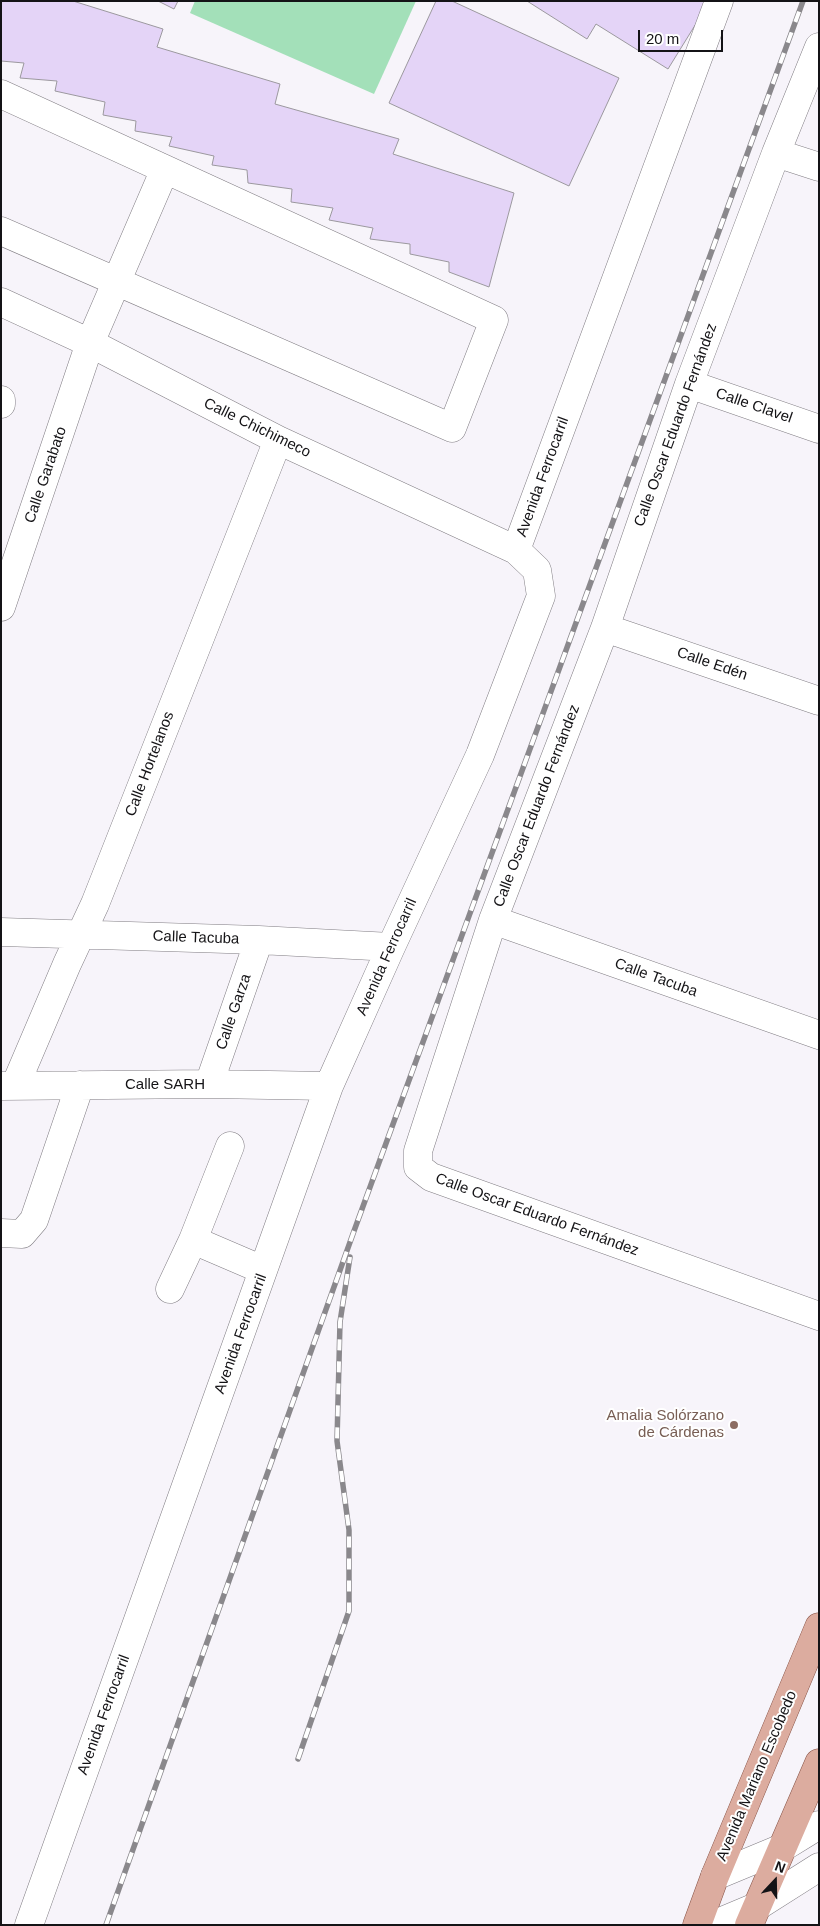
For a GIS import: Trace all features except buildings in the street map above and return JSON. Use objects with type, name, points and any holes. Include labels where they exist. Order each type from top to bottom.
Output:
[{"type":"main road","name":"Avenida Mariano Escobedo","points":[[697,1925],[715,1876],[819,1627]]},
{"type":"main road","points":[[752,1916],[819,1764]]},
{"type":"street","name":"Avenida Ferrocarril","points":[[29,1925],[329,1086],[480,755],[541,596],[537,570],[516,550],[719,1]]},
{"type":"street","name":"Calle Oscar Eduardo Fernández","points":[[819,47],[776,154],[690,384],[604,628],[493,920],[418,1151],[418,1167],[431,1177],[819,1316]]},
{"type":"street","points":[[1,94],[494,320],[452,428],[1,231]]},
{"type":"street","points":[[776,154],[819,167]]},
{"type":"street","name":"Calle Garabato","points":[[1,607],[90,343],[165,169]]},
{"type":"street","name":"Calle Chichimeco","points":[[1,302],[90,343],[278,440],[516,550]]},
{"type":"street","name":"Calle Clavel","points":[[690,384],[819,429]]},
{"type":"street","name":"Calle Hortelanos","points":[[8,1086],[95,904],[278,440]]},
{"type":"street","name":"Calle Edén","points":[[604,628],[819,701]]},
{"type":"street","name":"Calle Tacuba","points":[[493,920],[819,1035]]},
{"type":"street","name":"Calle Tacuba","points":[[1,932],[259,940],[391,947]]},
{"type":"street","name":"Calle Garza","points":[[209,1084],[259,940]]},
{"type":"street","name":"Calle SARH","points":[[8,1086],[209,1084],[329,1086]]},
{"type":"street","points":[[1,1233],[22,1234],[34,1220],[80,1085]]},
{"type":"street","points":[[170,1290],[194,1240],[230,1146]]},
{"type":"street","points":[[194,1240],[263,1270]]},
{"type":"street","points":[[715,1876],[780,1849],[819,1825]]},
{"type":"street","points":[[713,1925],[752,1916],[819,1867]]},
{"type":"green space","points":[[195,1],[416,1],[374,94],[190,13]]},
{"type":"railway","points":[[106,1925],[354,1231],[803,1]]},
{"type":"railway","points":[[298,1759],[349,1611],[349,1530],[337,1441],[340,1322],[350,1257]]},
{"type":"place","name":"Amalia Solórzano de Cárdenas","points":[[734,1425]]}]
